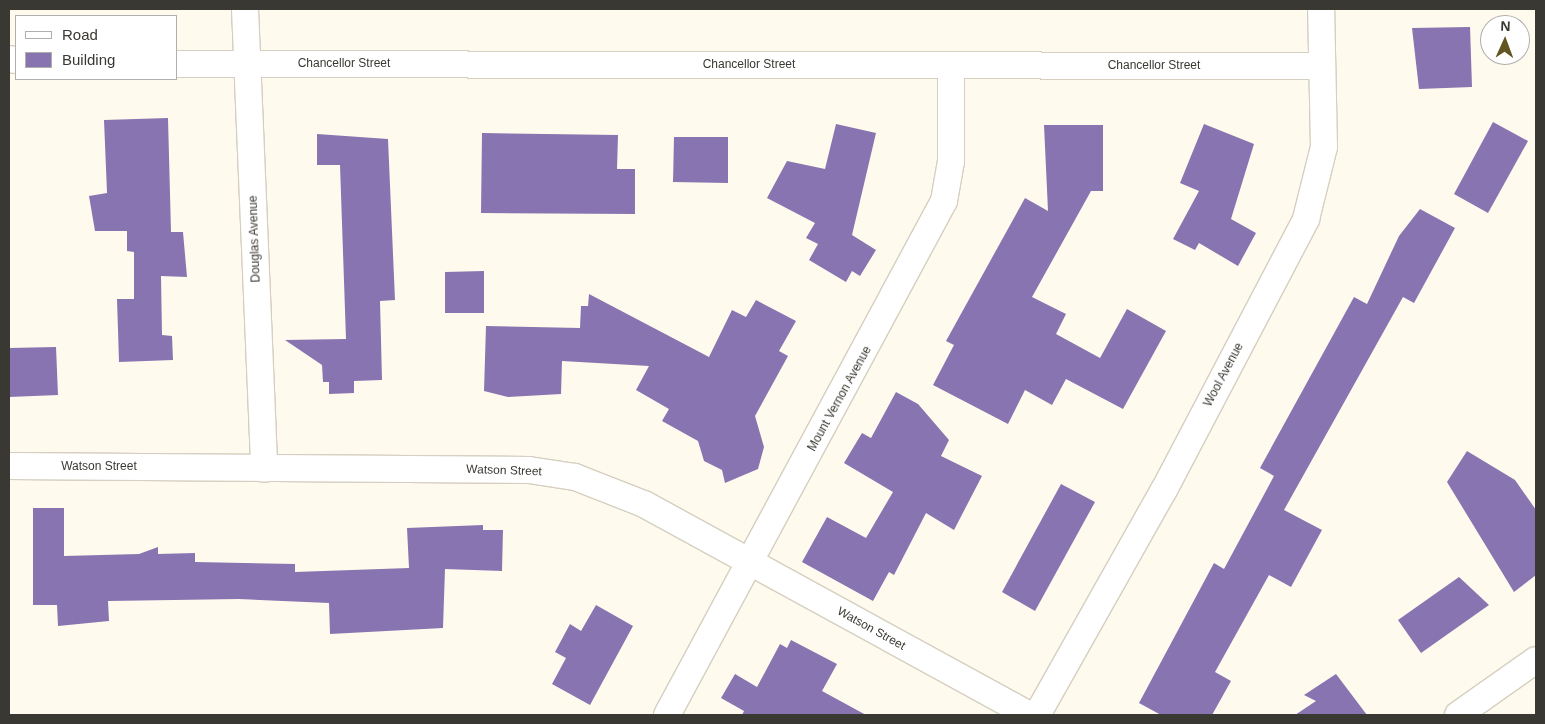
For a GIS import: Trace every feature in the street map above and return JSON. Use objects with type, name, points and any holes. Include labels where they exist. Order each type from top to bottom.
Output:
[{"type":"street","name":"Douglas Avenue","points":[[245,9],[264,468]]},
{"type":"street","name":"Wool Avenue","points":[[1037,715],[1164,490],[1306,219],[1324,147],[1321,9]]},
{"type":"street","name":"Chancellor Street","points":[[178,64],[1322,66]]},
{"type":"street","name":"Mount Vernon Avenue","points":[[667,715],[751,563],[944,201],[951,162],[951,65]]},
{"type":"street","name":"Watson Street","points":[[9,466],[529,470],[575,477],[627,496],[1029,715]]},
{"type":"street","points":[[1458,715],[1536,660]]},
{"type":"building","points":[[1470,27],[1472,87],[1419,89],[1412,28]]},
{"type":"building","points":[[168,118],[171,232],[183,232],[187,277],[161,276],[162,335],[172,336],[173,360],[119,362],[117,299],[134,299],[134,252],[127,251],[127,231],[95,231],[89,196],[107,193],[104,120]]},
{"type":"building","points":[[1493,122],[1528,141],[1488,213],[1454,194]]},
{"type":"building","points":[[836,124],[876,133],[852,235],[876,250],[860,276],[852,271],[846,282],[809,260],[818,244],[806,238],[815,223],[767,198],[787,161],[825,169]]},
{"type":"building","points":[[1204,124],[1254,144],[1231,219],[1256,233],[1238,266],[1199,243],[1195,250],[1173,239],[1199,191],[1180,183]]},
{"type":"building","points":[[1044,125],[1103,125],[1103,191],[1091,191],[1032,297],[1066,314],[1056,334],[1100,358],[1127,309],[1166,331],[1123,409],[1066,379],[1052,405],[1025,390],[1008,424],[933,385],[954,345],[946,341],[1025,198],[1048,211]]},
{"type":"building","points":[[482,133],[618,135],[617,169],[635,169],[635,214],[481,213]]},
{"type":"building","points":[[317,134],[388,139],[395,300],[380,301],[382,380],[354,381],[354,393],[329,394],[329,382],[323,382],[322,365],[285,340],[346,339],[340,165],[317,165]]},
{"type":"building","points":[[674,137],[728,137],[728,183],[673,182]]},
{"type":"building","points":[[1420,209],[1455,228],[1414,303],[1403,297],[1284,510],[1322,530],[1291,587],[1269,575],[1215,672],[1231,681],[1212,715],[1161,715],[1139,703],[1214,563],[1224,569],[1274,476],[1260,468],[1354,297],[1367,304],[1399,236]]},
{"type":"building","points":[[484,271],[484,313],[445,313],[445,272]]},
{"type":"building","points":[[589,294],[709,357],[732,310],[746,317],[756,300],[796,321],[779,351],[788,356],[755,416],[764,447],[758,469],[725,483],[722,470],[704,461],[698,441],[662,421],[669,409],[636,390],[649,366],[562,361],[561,394],[508,397],[484,391],[486,326],[580,328],[581,306],[588,306]]},
{"type":"building","points":[[56,347],[58,395],[9,397],[9,348]]},
{"type":"building","points":[[896,392],[918,404],[949,440],[941,456],[982,476],[954,530],[926,513],[894,575],[889,572],[873,601],[802,562],[827,517],[866,538],[893,492],[844,463],[862,433],[871,438]]},
{"type":"building","points":[[1467,451],[1515,480],[1536,510],[1536,575],[1514,592],[1447,482]]},
{"type":"building","points":[[1061,484],[1095,502],[1035,611],[1002,592]]},
{"type":"building","points":[[33,508],[64,508],[64,556],[139,554],[158,547],[158,554],[195,553],[195,562],[295,564],[295,572],[409,568],[407,528],[483,525],[483,530],[503,530],[502,571],[445,569],[443,628],[330,634],[329,603],[239,599],[108,601],[109,621],[58,626],[57,605],[33,605]]},
{"type":"building","points":[[1459,577],[1489,605],[1421,653],[1398,620]]},
{"type":"building","points":[[596,605],[633,626],[590,705],[552,684],[566,658],[555,652],[570,624],[581,631]]},
{"type":"building","points":[[791,640],[837,664],[822,691],[866,715],[742,715],[744,711],[721,698],[735,674],[757,687],[780,644],[787,648]]},
{"type":"building","points":[[1336,674],[1367,715],[1295,715],[1316,701],[1304,695]]}]
